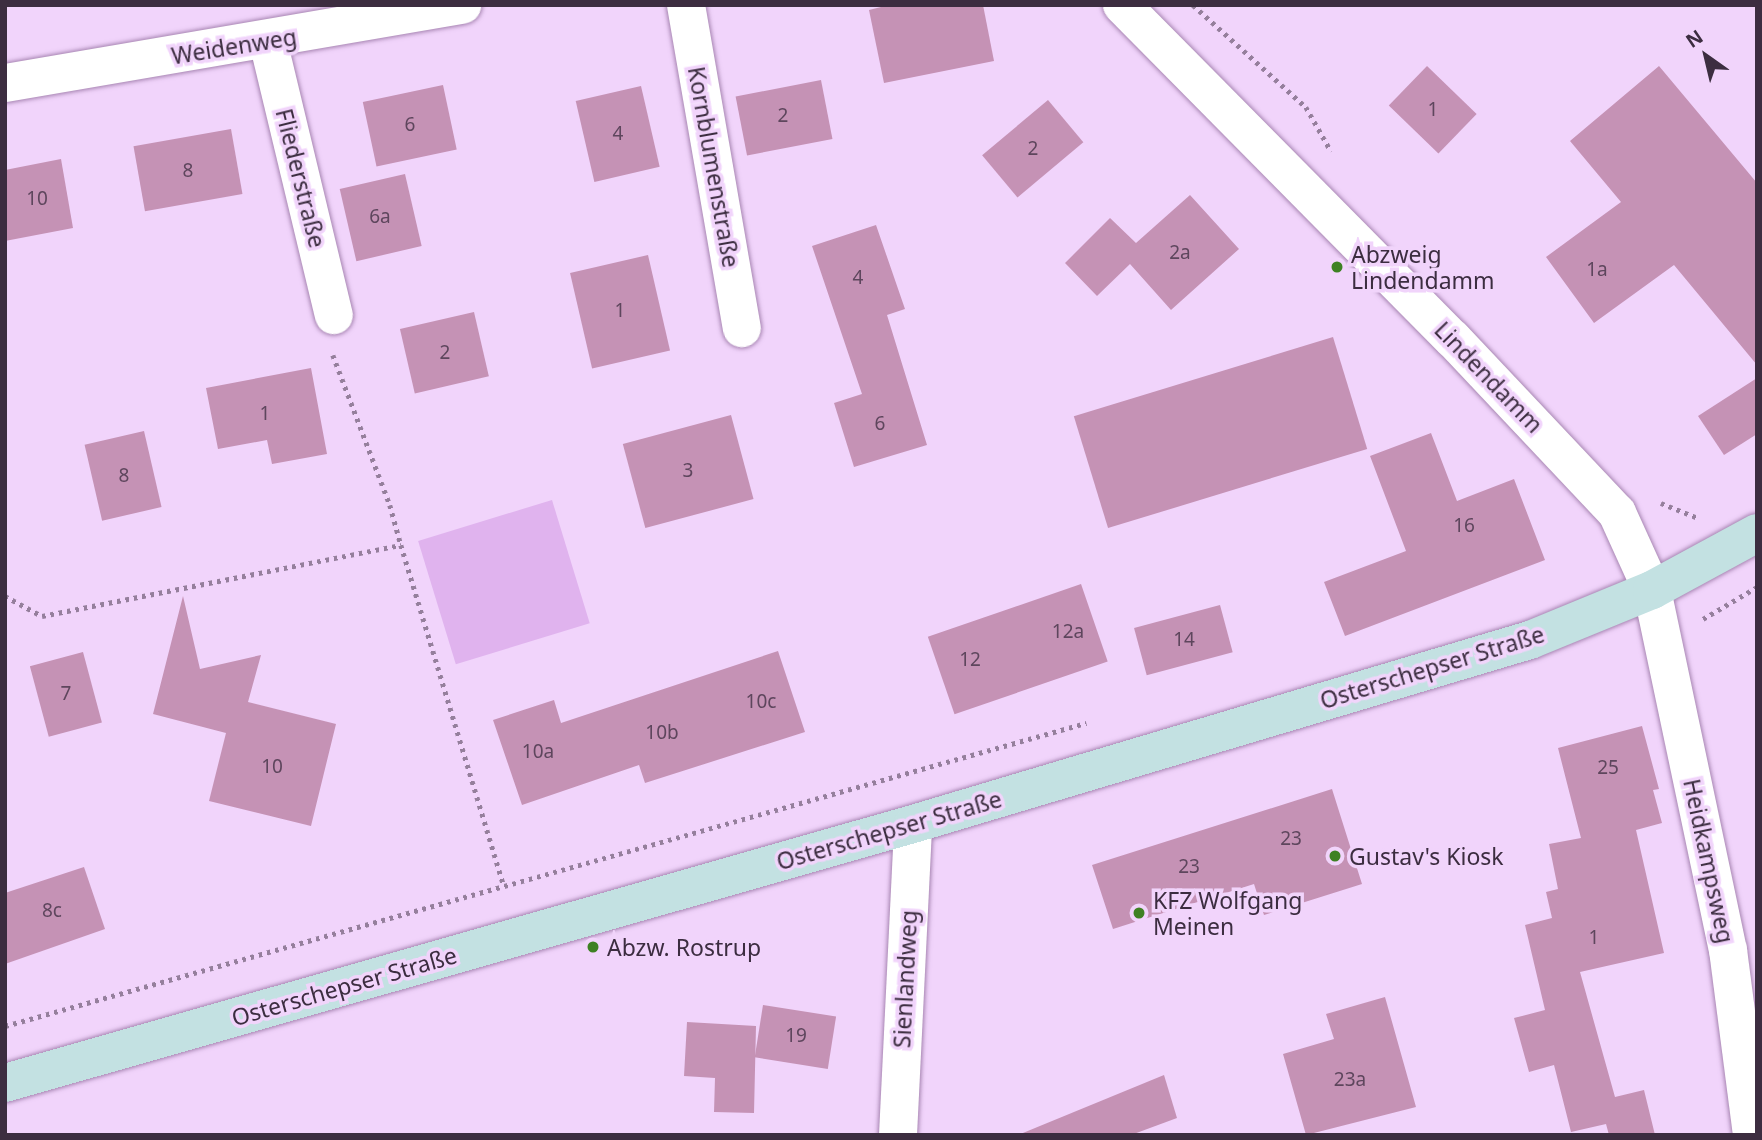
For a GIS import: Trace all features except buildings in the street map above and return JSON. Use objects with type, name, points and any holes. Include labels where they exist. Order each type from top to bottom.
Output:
[{"type":"main road","name":"Osterschepser Straße","points":[[5,1083],[913,824],[1530,640],[1652,590],[1757,533]]},
{"type":"street","name":"Weidenweg","points":[[5,83],[268,41],[462,5]]},
{"type":"street","name":"Kornblumenstraße","points":[[686,5],[741,328]]},
{"type":"street","name":"Lindendamm","points":[[1122,5],[1453,339],[1617,513],[1652,590]]},
{"type":"street","name":"Fliederstraße","points":[[268,41],[334,315]]},
{"type":"street","name":"Heidkampsweg","points":[[1652,590],[1728,950],[1752,1135]]},
{"type":"street","name":"Sienlandweg","points":[[898,1135],[913,824]]},
{"type":"path","points":[[334,315],[333,360],[390,505],[504,886]]},
{"type":"path","points":[[5,596],[42,615],[401,545]]},
{"type":"path","points":[[1663,643],[1757,587]]},
{"type":"path","points":[[5,1026],[1077,726]]},
{"type":"shaded area","points":[[552,500],[590,623],[456,664],[418,541]]},
{"type":"place","name":"Abzweig Lindendamm","points":[[1337,267]]},
{"type":"place","name":"Gustav's Kiosk","points":[[1335,856]]},
{"type":"place","name":"KFZ Wolfgang Meinen","points":[[1139,913]]},
{"type":"place","name":"Abzw. Rostrup","points":[[593,947]]}]
